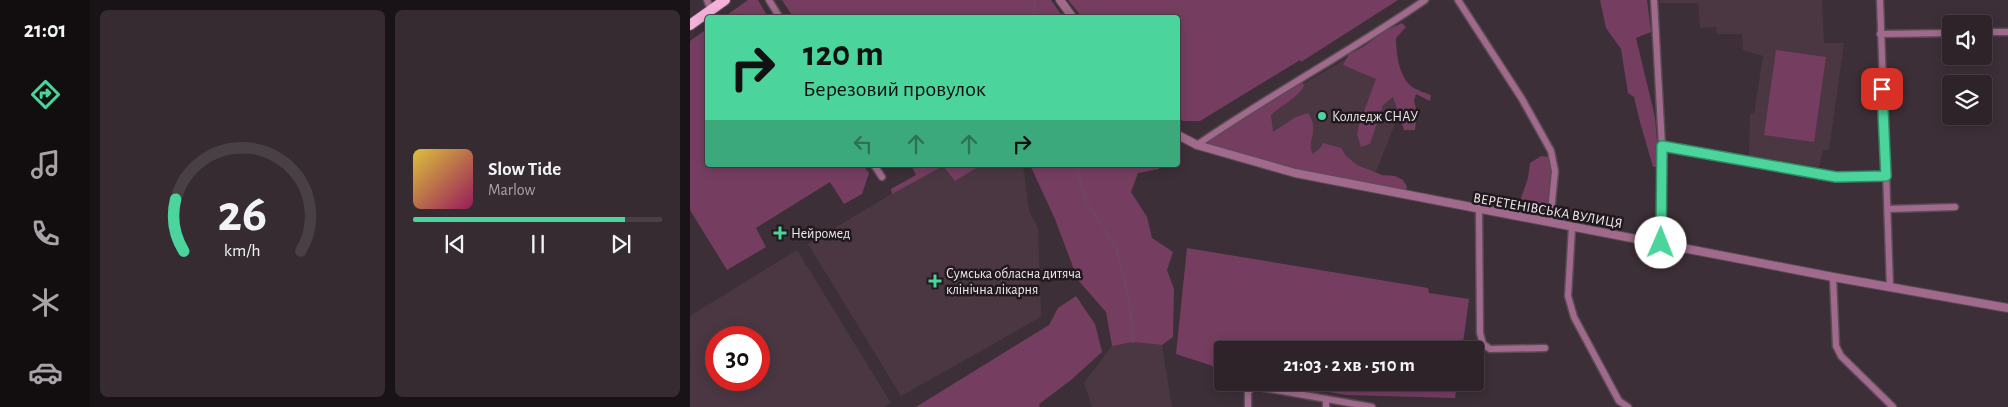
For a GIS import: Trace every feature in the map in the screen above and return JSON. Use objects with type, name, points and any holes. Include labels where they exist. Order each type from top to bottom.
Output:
[{"type":"main road","points":[[690,25],[726,0]]},
{"type":"street","points":[[706,0],[711,10]]},
{"type":"street","points":[[769,0],[778,15]]},
{"type":"street","points":[[1060,0],[1070,15]]},
{"type":"street","points":[[1197,145],[1232,121],[1340,56],[1426,0]]},
{"type":"street","points":[[1458,0],[1522,99],[1551,151],[1555,171],[1550,222]]},
{"type":"street","points":[[1654,0],[1662,146],[1661,243]]},
{"type":"street","points":[[1880,0],[1890,286]]},
{"type":"street","points":[[1992,32],[2008,32]]},
{"type":"street","points":[[1880,34],[1942,33]]},
{"type":"street","name":"ВЕРЕТЕНІВСЬКА ВУЛИЦЯ","points":[[1180,136],[1197,145],[1295,173],[1479,210],[2008,308]]},
{"type":"street","points":[[1662,146],[1836,177],[1886,176]]},
{"type":"street","points":[[875,167],[882,177]]},
{"type":"street","points":[[1888,209],[1955,207]]},
{"type":"street","points":[[1479,210],[1480,333],[1482,344],[1490,349],[1545,348]]},
{"type":"street","points":[[1572,227],[1568,296],[1574,317],[1619,404],[1628,407]]},
{"type":"street","points":[[1833,277],[1836,346],[1841,356],[1892,407]]},
{"type":"street","points":[[1248,407],[1248,392],[1253,386],[1372,407]]},
{"type":"street","points":[[1326,399],[1326,407]]},
{"type":"shaded area","points":[[748,0],[758,0],[767,15],[727,15]]},
{"type":"shaded area","points":[[782,0],[1051,0],[1062,15],[792,15]]},
{"type":"shaded area","points":[[1068,0],[1398,0],[1301,62],[1300,60],[1200,121],[1183,121],[1180,118],[1180,15],[1080,15]]},
{"type":"shaded area","points":[[1600,0],[1647,0],[1651,32],[1636,38],[1655,117],[1659,166],[1653,167],[1634,97],[1628,93],[1621,49],[1606,28]]},
{"type":"shaded area","points":[[1660,0],[1822,0],[1824,43],[1844,43],[1829,150],[1823,150],[1819,167],[1749,156],[1750,114],[1754,114],[1763,56],[1743,50],[1742,34],[1717,34],[1716,27],[1700,28],[1698,3],[1660,3]]},
{"type":"shaded area","points":[[1402,23],[1406,27],[1396,38],[1401,71],[1412,87],[1431,95],[1430,101],[1416,94],[1414,101],[1417,112],[1415,130],[1404,130],[1393,97],[1383,105],[1370,144],[1361,147],[1357,134],[1376,79],[1343,65],[1349,54],[1363,47],[1385,31]]},
{"type":"shaded area","points":[[705,30],[705,167],[864,167],[869,173],[862,194],[844,204],[830,182],[756,228],[766,247],[727,270],[690,210],[690,41]]},
{"type":"shaded area","name":"Колледж СНАУ","points":[[1380,39],[1409,89],[1371,184],[1200,144]]},
{"type":"shaded area","points":[[1776,50],[1826,57],[1814,142],[1764,135]]},
{"type":"shaded area","points":[[1302,81],[1304,86],[1301,91],[1271,115],[1273,132],[1296,117],[1308,113],[1313,126],[1311,149],[1313,154],[1323,143],[1341,148],[1346,156],[1357,165],[1382,175],[1395,176],[1403,180],[1407,187],[1405,192],[1328,178],[1200,144],[1222,134],[1234,122]]},
{"type":"shaded area","points":[[1541,156],[1549,157],[1553,171],[1547,213],[1534,214],[1526,212],[1520,201],[1528,178],[1530,163]]},
{"type":"shaded area","points":[[912,167],[941,167],[892,194],[891,189],[916,175]]},
{"type":"shaded area","name":"Сумська обласна дитяча клінічна лікарня","points":[[939,167],[1023,167],[1029,211],[1038,228],[1041,317],[901,396],[808,244]]},
{"type":"shaded area","points":[[944,167],[978,167],[955,181]]},
{"type":"shaded area","points":[[1031,167],[1160,167],[1159,169],[1138,173],[1131,192],[1147,217],[1152,238],[1173,252],[1167,270],[1174,289],[1173,337],[1162,345],[1133,342],[1112,346],[1106,312],[1078,280],[1055,219]]},
{"type":"shaded area","points":[[1187,248],[1428,288],[1429,293],[1469,299],[1463,341],[1214,341],[1214,366],[1176,354]]},
{"type":"shaded area","points":[[797,250],[891,403],[884,407],[690,407],[690,316]]},
{"type":"shaded area","points":[[1076,296],[1095,324],[1102,352],[1071,380],[1039,404],[1040,407],[916,407],[1049,325],[1058,308]]},
{"type":"shaded area","points":[[1133,342],[1162,345],[1172,407],[1092,407],[1084,383],[1112,346]]},
{"type":"shaded area","points":[[1323,391],[1456,391],[1455,398],[1346,395]]},
{"type":"waterway","points":[[1035,15],[1036,0]]},
{"type":"waterway","points":[[1076,167],[1087,202],[1117,250],[1129,298],[1133,342]]},
{"type":"place","name":"Колледж СНАУ","points":[[1322,116]]},
{"type":"place","name":"Нейромед","points":[[780,233]]},
{"type":"place","name":"Сумська обласна дитяча клінічна лікарня","points":[[935,281]]},
{"type":"route","points":[[1661,243],[1662,146],[1836,177],[1886,176],[1882,89]]}]
